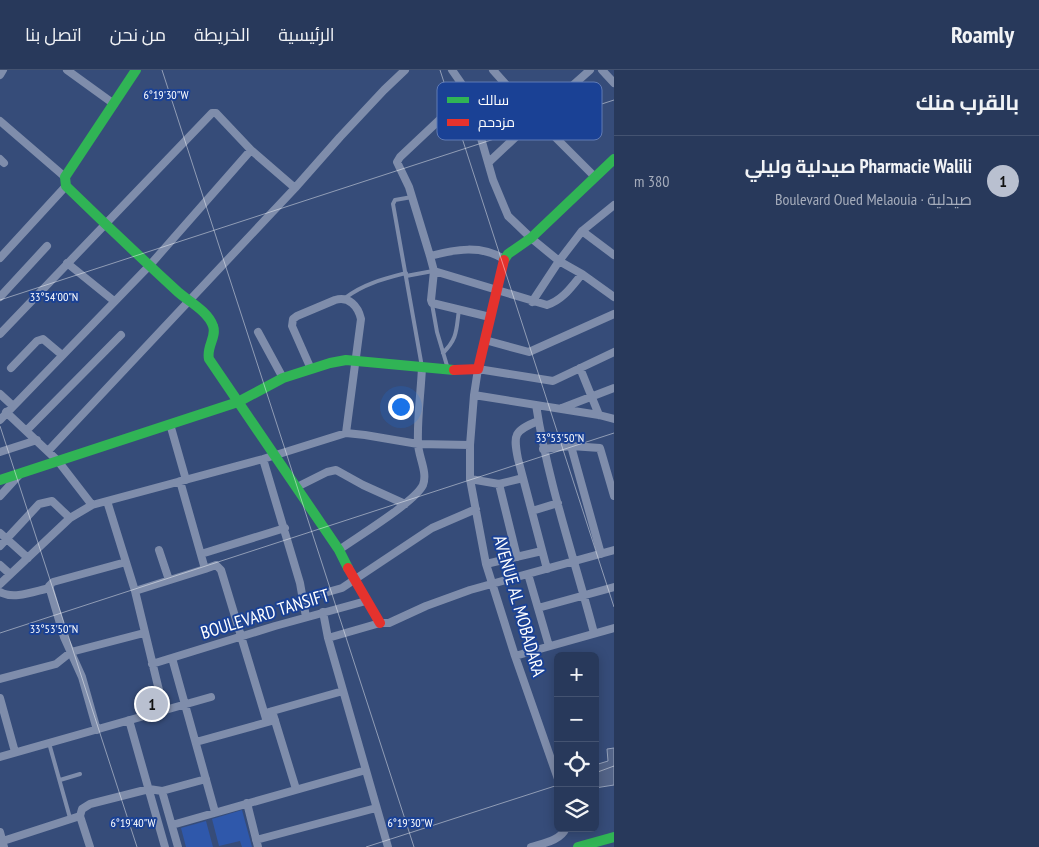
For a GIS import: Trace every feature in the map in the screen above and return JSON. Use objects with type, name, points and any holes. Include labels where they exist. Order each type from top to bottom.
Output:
[{"type":"street","points":[[0,75],[4,70]]},
{"type":"street","points":[[67,70],[114,104]]},
{"type":"street","points":[[0,258],[66,181],[136,70]]},
{"type":"street","points":[[48,451],[295,188],[384,90],[405,70]]},
{"type":"street","points":[[493,70],[504,82]]},
{"type":"street","points":[[576,82],[590,70]]},
{"type":"street","points":[[602,70],[614,83]]},
{"type":"street","points":[[0,334],[212,113],[216,113],[252,150],[295,188]]},
{"type":"street","points":[[0,121],[66,181],[105,223],[212,322],[214,331],[207,349],[208,356],[339,550],[354,581],[380,623]]},
{"type":"street","points":[[437,123],[398,160],[398,165],[412,197],[434,271],[430,300],[432,303],[490,317]]},
{"type":"street","points":[[482,140],[493,180],[508,216],[531,238],[559,260],[614,297]]},
{"type":"street","points":[[489,162],[512,140]]},
{"type":"street","points":[[558,140],[595,177]]},
{"type":"street","points":[[0,420],[150,265],[252,150]]},
{"type":"street","points":[[430,256],[447,251],[472,248],[494,253],[504,259],[531,238],[613,162]]},
{"type":"street","points":[[532,302],[559,260],[582,231],[614,206]]},
{"type":"street","points":[[582,231],[614,254]]},
{"type":"street","points":[[0,297],[47,246]]},
{"type":"street","name":"AVENUE AL MOBADARA","points":[[504,259],[478,369],[470,445],[470,479],[486,564],[515,656],[554,768]]},
{"type":"street","points":[[67,263],[114,301]]},
{"type":"street","points":[[434,271],[497,289],[532,302],[548,305],[569,290],[582,274]]},
{"type":"street","points":[[312,368],[292,326],[293,319],[330,302],[345,298],[354,304],[361,319],[346,433]]},
{"type":"street","points":[[485,340],[529,352],[614,314]]},
{"type":"street","points":[[258,332],[283,378]]},
{"type":"street","points":[[26,431],[121,335]]},
{"type":"street","points":[[11,368],[37,341],[43,339],[62,355]]},
{"type":"street","points":[[0,480],[238,402],[283,378],[339,361],[355,360],[448,370],[478,369],[553,381],[614,352]]},
{"type":"street","points":[[339,550],[405,504],[415,495],[423,483],[423,469],[418,444],[422,367]]},
{"type":"street","points":[[580,368],[599,415]]},
{"type":"street","points":[[560,409],[614,388]]},
{"type":"street","points":[[0,394],[13,406]]},
{"type":"street","points":[[474,395],[599,415],[614,420]]},
{"type":"street","points":[[536,405],[543,449],[594,633]]},
{"type":"street","points":[[6,412],[58,461],[92,505]]},
{"type":"street","points":[[538,421],[519,430],[515,436],[523,478],[547,569]]},
{"type":"street","points":[[170,424],[205,569]]},
{"type":"street","points":[[0,584],[70,518],[92,505],[263,459],[346,433],[418,444],[470,445]]},
{"type":"street","points":[[0,452],[37,440]]},
{"type":"street","points":[[543,449],[572,446],[600,448],[614,496]]},
{"type":"street","points":[[572,446],[601,554]]},
{"type":"street","points":[[263,459],[285,528],[306,617]]},
{"type":"street","points":[[297,487],[326,472],[336,470],[363,485],[405,504]]},
{"type":"street","points":[[0,496],[20,473]]},
{"type":"street","points":[[470,479],[499,484],[523,478]]},
{"type":"street","points":[[499,484],[517,558]]},
{"type":"street","points":[[0,546],[3,536],[39,504],[45,501],[52,501],[70,518]]},
{"type":"street","points":[[107,501],[135,591],[164,710]]},
{"type":"street","points":[[532,511],[558,503]]},
{"type":"street","points":[[303,599],[342,588],[432,528],[476,509]]},
{"type":"street","points":[[201,554],[285,528]]},
{"type":"street","points":[[3,536],[28,558]]},
{"type":"street","points":[[160,550],[169,580]]},
{"type":"street","points":[[328,638],[380,623],[389,623],[456,594],[614,550]]},
{"type":"street","points":[[486,564],[542,551]]},
{"type":"street","points":[[507,560],[512,578]]},
{"type":"street","points":[[97,730],[82,677],[64,636],[50,584],[126,562]]},
{"type":"street","points":[[0,565],[10,574]]},
{"type":"street","points":[[135,591],[215,566],[220,567],[241,637],[296,789]]},
{"type":"street","points":[[528,574],[549,646]]},
{"type":"street","points":[[538,608],[614,587]]},
{"type":"street","points":[[0,592],[12,596],[50,588]]},
{"type":"street","name":"BOULEVARD TANSIFT","points":[[152,664],[306,617],[366,601]]},
{"type":"street","points":[[323,612],[328,638],[388,847]]},
{"type":"street","points":[[515,656],[614,628]]},
{"type":"street","points":[[0,679],[56,664],[71,652],[144,633]]},
{"type":"street","points":[[172,658],[215,812]]},
{"type":"street","points":[[269,712],[343,691]]},
{"type":"street","points":[[0,757],[211,697]]},
{"type":"street","points":[[0,698],[15,752]]},
{"type":"street","points":[[129,720],[165,847]]},
{"type":"street","points":[[196,742],[271,721]]},
{"type":"street","points":[[172,825],[366,770]]},
{"type":"street","points":[[90,847],[80,816],[82,809],[90,804],[149,789],[162,791],[206,779]]},
{"type":"street","points":[[162,791],[178,847]]},
{"type":"street","points":[[246,803],[257,844],[376,808]]},
{"type":"street","points":[[0,832],[2,844],[80,816]]},
{"type":"street","points":[[532,847],[555,840],[564,832]]},
{"type":"street","points":[[578,847],[614,837]]},
{"type":"lane","points":[[412,197],[393,202],[422,367]]},
{"type":"lane","points":[[345,298],[357,289],[373,282],[406,274],[434,271]]},
{"type":"lane","points":[[432,303],[448,370]]},
{"type":"lane","points":[[443,353],[456,337],[459,310]]},
{"type":"lane","points":[[49,743],[70,818]]},
{"type":"lane","points":[[60,780],[80,774]]},
{"type":"shaded area","points":[[242,810],[252,847],[242,847],[240,841],[219,846],[212,819]]},
{"type":"shaded area","points":[[206,821],[213,847],[186,847],[181,828]]},
{"type":"building","points":[[614,748],[614,785],[599,787],[599,764],[608,761],[607,749]]},
{"type":"traffic: fast","points":[[136,70],[65,177],[66,186],[178,292],[207,316],[214,330],[208,355],[209,359],[339,550],[348,568]]},
{"type":"traffic: fast","points":[[504,260],[508,254],[531,238],[614,159]]},
{"type":"traffic: fast","points":[[0,480],[238,402],[283,378],[330,363],[346,360],[454,370]]},
{"type":"traffic: fast","points":[[578,847],[614,837]]},
{"type":"traffic: jam","points":[[454,370],[478,369],[504,260]]},
{"type":"traffic: jam","points":[[348,568],[380,623]]},
{"type":"place","name":"Pharmacie Walili صيدلية وليلي","points":[[152,704]]}]
